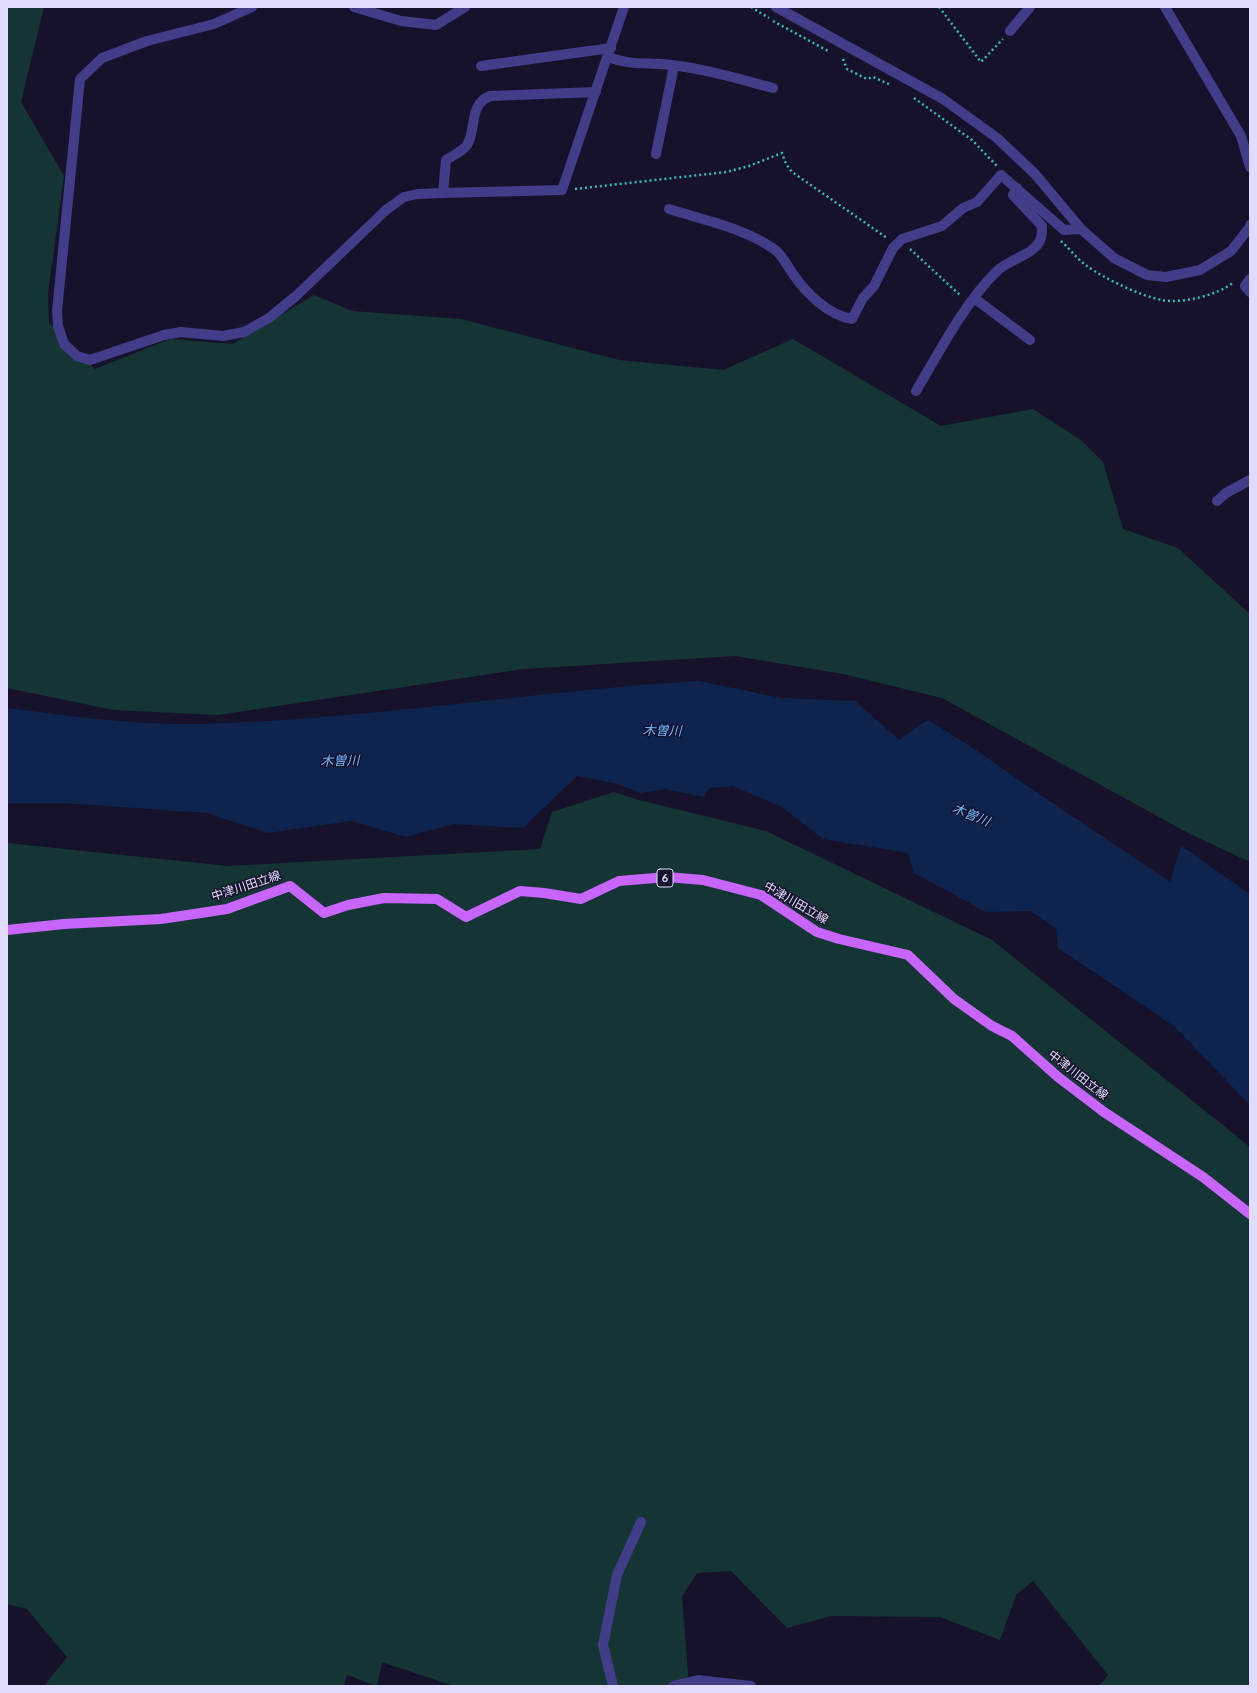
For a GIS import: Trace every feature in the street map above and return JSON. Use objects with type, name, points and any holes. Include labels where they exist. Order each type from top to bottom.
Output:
[{"type":"main road","name":"中津川田立線","points":[[7,930],[64,924],[161,919],[227,909],[290,886],[324,913],[348,905],[384,898],[437,899],[466,917],[520,891],[582,899],[619,881],[667,877],[703,880],[761,895],[817,932],[839,939],[908,955],[954,999],[992,1026],[1012,1036],[1052,1072],[1104,1112],[1203,1177],[1250,1214]]},
{"type":"street","points":[[252,7],[214,24],[147,41],[102,58],[80,79],[57,311],[58,326],[64,344],[77,356],[90,360],[164,335],[181,332],[223,336],[244,332],[269,318],[296,296],[386,210],[404,197],[418,194],[562,190],[624,7]]},
{"type":"street","points":[[354,7],[401,21],[436,25],[465,7]]},
{"type":"street","points":[[776,7],[942,98],[997,138],[1035,174],[1081,229],[1114,258],[1147,275],[1166,277],[1200,270],[1231,251],[1249,228],[1250,224]]},
{"type":"street","points":[[1010,31],[1030,7]]},
{"type":"street","points":[[1165,7],[1241,136],[1250,167]]},
{"type":"street","points":[[481,66],[610,52],[624,63],[700,69],[773,88]]},
{"type":"street","points":[[656,154],[674,66]]},
{"type":"street","points":[[444,193],[446,160],[467,146],[478,106],[482,99],[490,96],[596,92]]},
{"type":"street","points":[[669,210],[759,239],[776,250],[797,280],[813,297],[830,310],[843,317],[852,319],[863,298],[874,286],[893,248],[899,242],[942,226],[963,208],[977,202],[1002,175],[1064,230],[1081,229]]},
{"type":"street","points":[[916,390],[972,301],[996,271],[1005,264],[1033,249],[1041,238],[1042,226],[1013,195],[1017,188]]},
{"type":"street","points":[[1250,279],[1245,286],[1250,292]]},
{"type":"street","points":[[972,301],[1030,340]]},
{"type":"street","points":[[1217,501],[1226,493],[1250,480]]},
{"type":"street","points":[[612,1686],[603,1645],[617,1575],[641,1522]]},
{"type":"street","points":[[673,1686],[698,1680],[751,1686]]},
{"type":"path","points":[[751,7],[832,53]]},
{"type":"path","points":[[939,7],[981,62],[1010,31]]},
{"type":"path","points":[[838,57],[845,60],[848,69],[867,79],[873,77],[894,87]]},
{"type":"path","points":[[908,94],[972,140],[999,168],[1002,175]]},
{"type":"path","points":[[562,190],[726,172],[749,166],[782,153],[786,164],[792,172],[899,242],[972,301]]},
{"type":"green space","points":[[7,7],[44,7],[21,102],[64,176],[48,294],[49,323],[95,369],[170,339],[233,344],[314,295],[352,311],[461,319],[619,360],[723,370],[793,339],[941,426],[1033,409],[1082,441],[1103,462],[1123,529],[1178,548],[1250,614],[1250,862],[1190,834],[942,698],[843,674],[735,656],[523,669],[218,715],[114,710],[7,688]]},
{"type":"green space","points":[[614,792],[639,800],[766,831],[992,940],[1250,1147],[1250,1686],[1099,1686],[1108,1675],[1033,1581],[1016,1595],[1000,1640],[940,1617],[831,1616],[787,1628],[731,1571],[697,1573],[682,1597],[689,1686],[454,1686],[382,1662],[377,1686],[347,1675],[344,1686],[44,1686],[67,1657],[27,1609],[7,1604],[7,843],[228,866],[540,849],[552,812]]},
{"type":"water","name":"木曽川","points":[[699,681],[781,698],[855,701],[899,740],[928,720],[973,748],[1170,882],[1181,846],[1250,894],[1250,1105],[1175,1027],[1058,948],[1056,929],[1031,911],[986,912],[914,873],[908,853],[823,839],[782,807],[733,786],[709,788],[704,797],[665,789],[641,793],[618,784],[577,776],[523,828],[453,824],[406,837],[351,821],[268,833],[207,813],[63,803],[7,803],[7,708],[78,717],[150,723],[198,724],[324,717],[574,691]]}]
